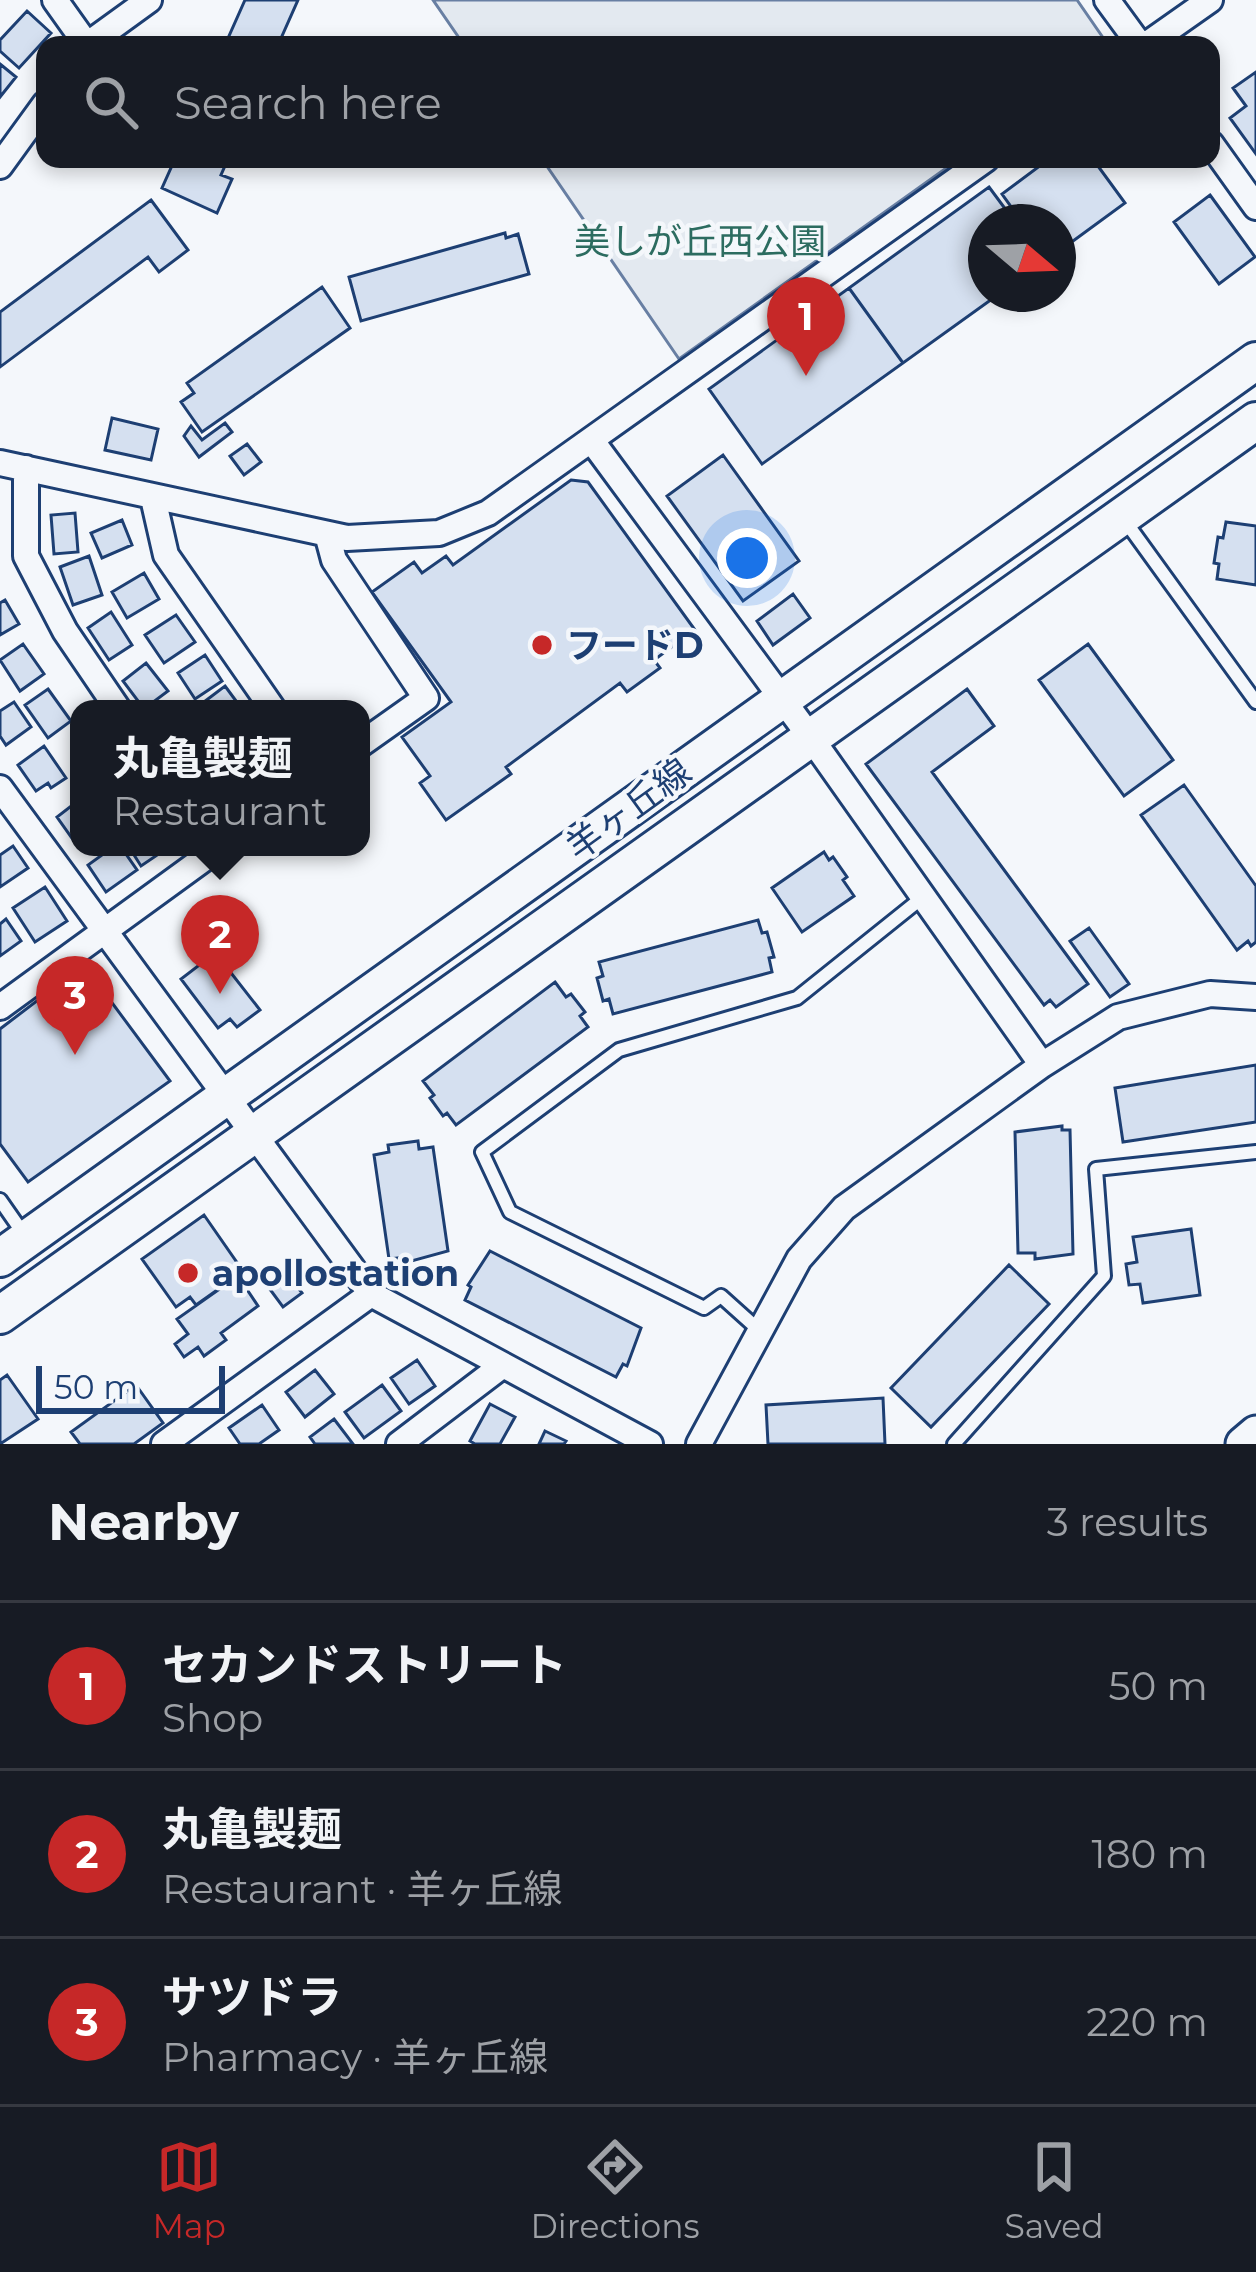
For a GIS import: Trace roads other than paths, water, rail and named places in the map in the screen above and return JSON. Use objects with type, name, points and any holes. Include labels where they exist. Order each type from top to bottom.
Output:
[{"type":"main road","name":"羊ヶ丘線","points":[[14,1249],[1256,361]]},
{"type":"main road","name":"羊ヶ丘線","points":[[0,1315],[1256,421]]},
{"type":"street","points":[[56,0],[81,36]]},
{"type":"street","points":[[99,36],[149,0]]},
{"type":"street","points":[[1107,0],[1136,36]]},
{"type":"street","points":[[1156,36],[1210,0]]},
{"type":"street","points":[[0,166],[36,116]]},
{"type":"street","points":[[1220,157],[1256,207]]},
{"type":"street","points":[[0,463],[327,533],[388,538],[439,533],[488,513],[973,168]]},
{"type":"street","points":[[592,441],[812,738],[1042,1065]]},
{"type":"street","points":[[26,468],[26,556],[65,631],[112,700]]},
{"type":"street","points":[[153,498],[166,556],[267,700]]},
{"type":"street","points":[[327,533],[334,560],[426,698],[370,738]]},
{"type":"street","points":[[4,803],[371,1294],[650,1444]]},
{"type":"street","points":[[0,1007],[205,856]]},
{"type":"street","points":[[699,1444],[799,1259],[844,1208],[1042,1065],[1118,1017],[1210,994],[1256,997]]},
{"type":"street","points":[[164,1444],[371,1294]]},
{"type":"street","points":[[399,1444],[502,1365]]},
{"type":"street","points":[[1244,1444],[1256,1433]]},
{"type":"lane","points":[[1121,516],[1256,702]]},
{"type":"lane","points":[[760,1331],[721,1296],[704,1308],[510,1212],[482,1152],[619,1050],[797,998],[924,896]]},
{"type":"lane","points":[[954,1444],[1104,1276],[1096,1169],[1256,1152]]},
{"type":"lane","points":[[0,1200],[14,1249]]},
{"type":"place","name":"セカンドストリート","points":[[806,376]]},
{"type":"place","name":"フードD","points":[[542,645]]},
{"type":"place","name":"丸亀製麺","points":[[220,994]]},
{"type":"place","name":"サツドラ","points":[[75,1055]]},
{"type":"place","name":"apollostation","points":[[188,1273]]},
{"type":"park label","name":"美しが丘西公園","points":[[700,241]]}]
